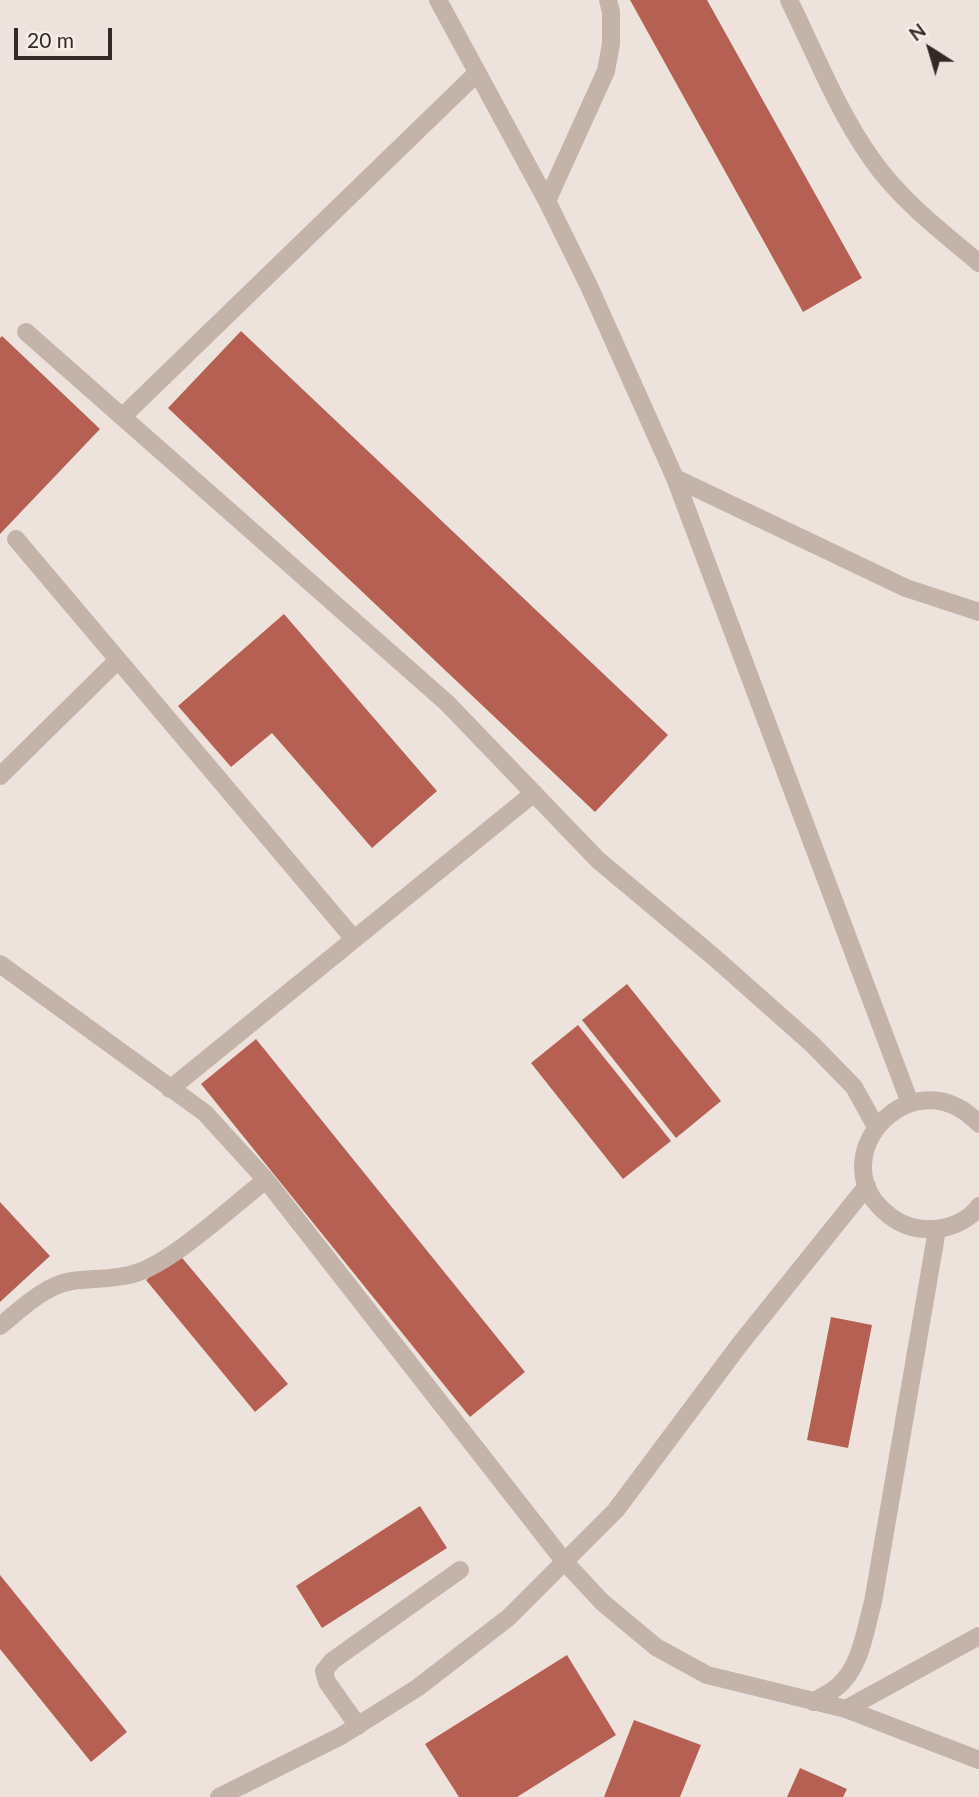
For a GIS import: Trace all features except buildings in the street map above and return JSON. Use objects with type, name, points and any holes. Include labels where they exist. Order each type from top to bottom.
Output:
[{"type":"lane","points":[[438,0],[547,201],[589,286],[675,478],[910,1103]]},
{"type":"lane","points":[[547,201],[606,71],[611,44],[611,12],[608,0]]},
{"type":"lane","points":[[789,0],[851,128],[872,160],[896,189],[923,215],[979,263]]},
{"type":"lane","points":[[122,417],[477,73]]},
{"type":"lane","points":[[26,332],[447,704],[598,860],[715,958],[833,1064],[853,1087],[876,1127]]},
{"type":"lane","points":[[675,478],[906,588],[979,612]]},
{"type":"lane","points":[[16,539],[355,939]]},
{"type":"lane","points":[[0,776],[118,660]]},
{"type":"lane","points":[[170,1089],[534,793]]},
{"type":"lane","points":[[2,970],[205,1113],[266,1180],[564,1561],[602,1602],[656,1647],[707,1675],[846,1709],[979,1760]]},
{"type":"lane","points":[[978,1209],[958,1223],[937,1230],[915,1229],[894,1221],[878,1206],[867,1186],[864,1166],[866,1145],[876,1127],[891,1112],[910,1103],[930,1100],[951,1103],[969,1113],[979,1124]]},
{"type":"lane","points":[[0,1326],[54,1285],[136,1273],[157,1262],[183,1246],[266,1180]]},
{"type":"lane","points":[[219,1797],[341,1737],[417,1688],[509,1616],[616,1510],[740,1344],[867,1186]]},
{"type":"lane","points":[[813,1702],[837,1687],[848,1675],[860,1650],[873,1602],[937,1230]]},
{"type":"lane","points":[[358,1726],[327,1682],[324,1671],[332,1661],[460,1570]]},
{"type":"lane","points":[[846,1709],[979,1636]]}]
